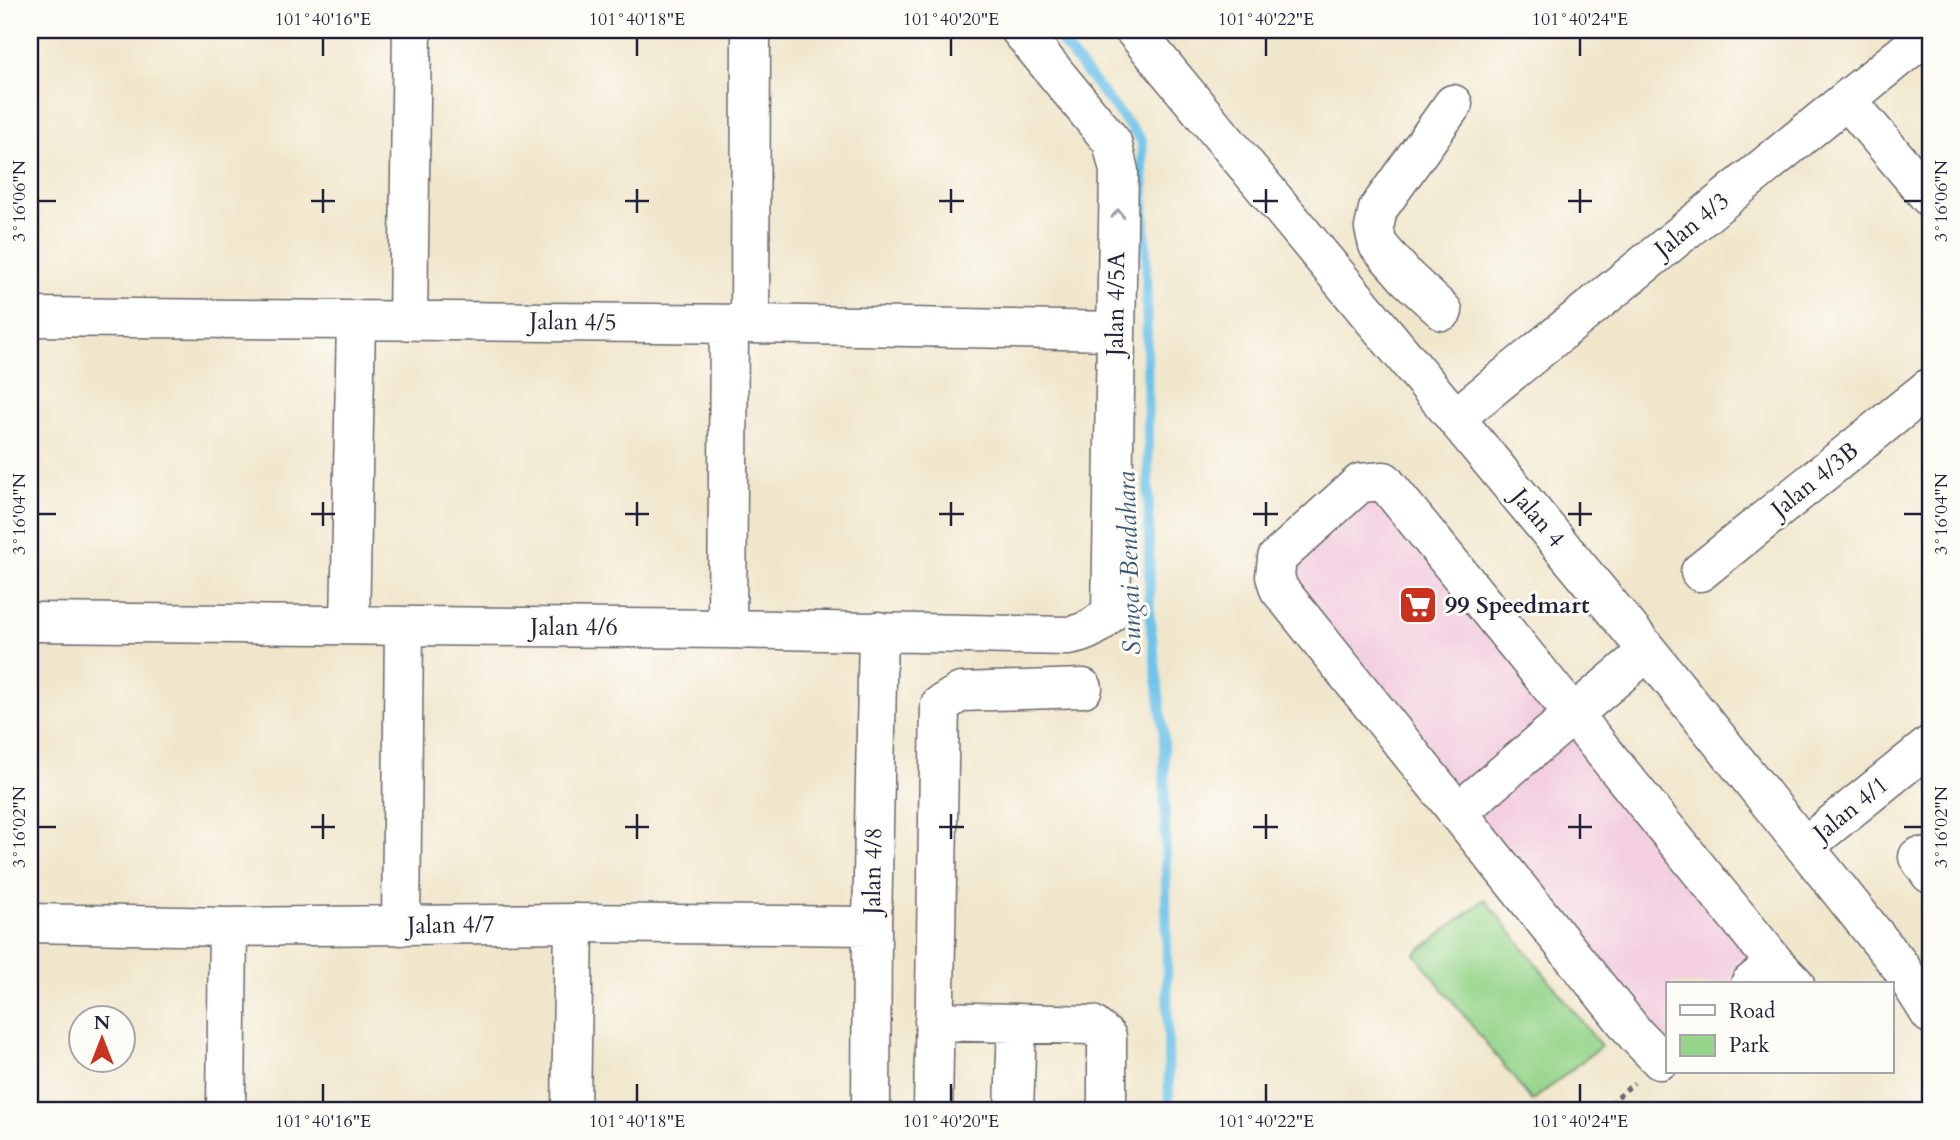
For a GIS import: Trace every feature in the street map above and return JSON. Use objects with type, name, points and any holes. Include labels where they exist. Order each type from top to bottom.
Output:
[{"type":"street","points":[[408,320],[412,30]]},
{"type":"street","points":[[727,629],[751,30]]},
{"type":"street","name":"Jalan 4/5A","points":[[1020,30],[1112,142],[1119,171],[1111,612]]},
{"type":"street","name":"Jalan 4","points":[[1134,30],[1648,650],[1900,966],[1930,1014]]},
{"type":"street","name":"Jalan 4/3","points":[[1455,418],[1930,32]]},
{"type":"street","points":[[1847,100],[1930,198]]},
{"type":"street","points":[[1443,311],[1407,278],[1378,245],[1374,228],[1378,209],[1453,104]]},
{"type":"street","points":[[1365,308],[1407,278]]},
{"type":"street","name":"Jalan 4/5","points":[[30,317],[739,324],[1116,331]]},
{"type":"street","points":[[350,625],[356,320]]},
{"type":"street","name":"Jalan 4/3B","points":[[1700,572],[1930,387]]},
{"type":"street","points":[[1666,1056],[1660,1060],[1636,1035],[1279,589],[1275,576],[1277,558],[1360,483],[1384,481],[1574,715],[1773,977]]},
{"type":"street","name":"Jalan 4/6","points":[[30,622],[878,631],[1068,636],[1093,629],[1111,612]]},
{"type":"street","points":[[401,926],[404,626]]},
{"type":"street","name":"Jalan 4/8","points":[[872,1110],[872,926],[878,631]]},
{"type":"street","points":[[1457,813],[1648,650]]},
{"type":"street","points":[[933,1110],[940,705],[961,692],[1083,688]]},
{"type":"street","name":"Jalan 4/1","points":[[1805,846],[1930,745]]},
{"type":"street","name":"Jalan 4/7","points":[[30,923],[228,927],[574,923],[872,926]]},
{"type":"street","points":[[571,1110],[574,923]]},
{"type":"street","points":[[226,1110],[228,927]]},
{"type":"street","points":[[934,1021],[1092,1025],[1107,1037],[1107,1110]]},
{"type":"street","points":[[1014,1110],[1017,1024]]},
{"type":"shaded area","points":[[1382,491],[1762,962],[1737,982],[1666,982],[1666,1044],[1662,1047],[1284,577]]},
{"type":"green space","points":[[1485,899],[1601,1046],[1532,1101],[1415,954]]},
{"type":"waterway","name":"Sungai Bendahara","points":[[1062,43],[1142,141],[1150,619],[1164,738],[1169,1110]]},
{"type":"place","name":"99 Speedmart","points":[[1418,605]]}]
